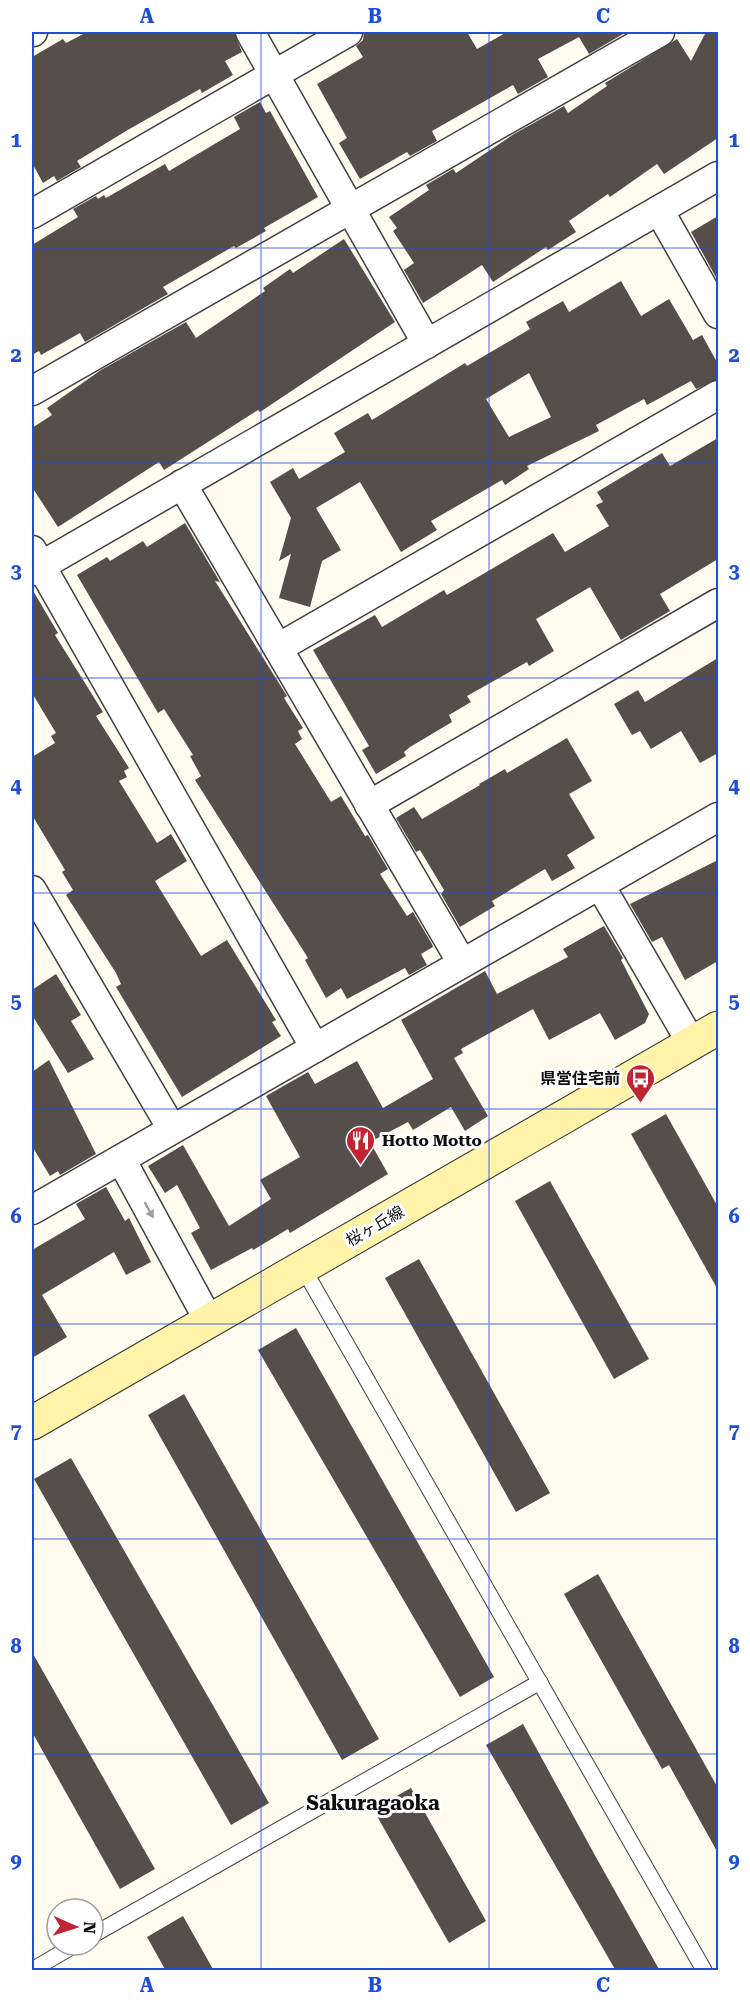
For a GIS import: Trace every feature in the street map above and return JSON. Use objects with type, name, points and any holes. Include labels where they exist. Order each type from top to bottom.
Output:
[{"type":"street","points":[[250,32],[427,344]]},
{"type":"street","points":[[32,214],[348,32]]},
{"type":"street","points":[[32,391],[660,32]]},
{"type":"street","points":[[315,1048],[34,562],[182,484],[718,176]]},
{"type":"street","points":[[659,210],[718,314]]},
{"type":"street","points":[[278,648],[718,395]]},
{"type":"street","points":[[182,484],[462,963]]},
{"type":"street","points":[[369,804],[718,603]]},
{"type":"street","points":[[32,1210],[718,817]]},
{"type":"street","points":[[600,885],[705,1036]]},
{"type":"street","points":[[32,890],[172,1129]]},
{"type":"street","name":"桜ヶ丘線","points":[[32,1423],[705,1036]]},
{"type":"street","points":[[121,1159],[209,1321]]},
{"type":"lane","points":[[303,1268],[704,1971]]},
{"type":"lane","points":[[105,1928],[540,1682]]},
{"type":"lane","points":[[32,1970],[54,1957]]},
{"type":"building","points":[[87,32],[234,32],[242,52],[225,61],[233,75],[202,93],[200,89],[126,131],[77,161],[81,167],[57,181],[54,176],[43,183],[32,163],[32,57],[63,39],[66,43]]},
{"type":"building","points":[[364,32],[467,32],[477,49],[507,32],[622,32],[623,34],[589,54],[579,37],[538,59],[548,77],[518,94],[513,85],[432,131],[437,141],[410,156],[407,152],[360,179],[339,143],[347,138],[317,84],[363,57],[356,46],[363,40]]},
{"type":"building","points":[[706,32],[718,32],[718,138],[664,174],[657,164],[610,197],[608,194],[569,221],[576,232],[548,250],[546,247],[493,282],[482,265],[423,303],[404,270],[414,263],[393,231],[397,228],[389,217],[429,190],[426,185],[453,169],[456,173],[514,134],[564,106],[568,113],[607,86],[605,83],[677,39],[691,61]]},
{"type":"building","points":[[260,102],[266,113],[270,111],[318,197],[264,228],[266,231],[236,248],[234,246],[163,287],[168,294],[85,342],[80,333],[41,355],[39,351],[32,355],[32,245],[78,217],[73,209],[96,196],[98,199],[104,195],[106,198],[165,164],[169,171],[240,129],[234,117]]},
{"type":"building","points":[[718,216],[718,281],[691,232]]},
{"type":"building","points":[[344,239],[395,322],[260,412],[258,410],[164,470],[159,462],[58,527],[32,487],[32,428],[52,415],[47,408],[101,370],[186,322],[196,338],[265,291],[263,288],[290,269],[293,273]]},
{"type":"building","points":[[621,281],[641,316],[669,299],[693,340],[702,335],[718,364],[718,379],[696,389],[691,381],[647,405],[644,399],[596,425],[599,431],[527,466],[529,469],[505,485],[502,480],[431,521],[437,530],[401,552],[360,482],[316,508],[341,550],[322,561],[310,607],[279,598],[291,554],[279,561],[291,518],[270,482],[293,468],[299,479],[345,452],[334,433],[368,413],[372,420],[465,363],[467,366],[530,329],[526,322],[563,301],[569,312]],"holes":[[[529,373],[551,417],[509,437],[486,399]]]},
{"type":"building","points":[[718,438],[718,559],[660,594],[670,611],[621,640],[590,587],[536,619],[554,651],[529,666],[527,662],[467,696],[471,702],[449,715],[452,722],[410,747],[404,752],[406,756],[376,774],[362,750],[369,746],[313,650],[375,615],[382,627],[444,590],[447,595],[553,533],[565,552],[609,526],[596,505],[603,502],[597,492],[662,453],[670,466]]},
{"type":"building","points":[[185,523],[220,582],[215,581],[287,696],[284,698],[303,728],[298,731],[302,739],[295,744],[331,802],[341,796],[365,836],[368,835],[388,869],[380,874],[407,916],[413,912],[432,944],[433,947],[421,954],[427,965],[409,975],[405,968],[347,999],[341,988],[326,998],[305,960],[308,958],[195,780],[201,776],[190,756],[193,755],[164,709],[158,713],[77,575],[107,557],[110,561],[143,541],[147,547]]},
{"type":"building","points":[[32,589],[58,633],[55,635],[103,712],[96,716],[129,768],[124,771],[127,777],[119,781],[157,843],[171,834],[187,861],[155,881],[201,956],[227,940],[276,1020],[272,1022],[281,1036],[182,1097],[116,987],[121,984],[116,973],[66,895],[73,890],[62,872],[65,870],[32,815],[32,757],[55,743],[51,736],[56,733],[32,693]]},
{"type":"building","points":[[718,658],[718,753],[700,763],[681,731],[651,749],[640,731],[632,735],[614,704],[638,690],[645,702]]},
{"type":"building","points":[[567,738],[592,781],[569,794],[595,838],[567,855],[575,868],[552,881],[545,869],[492,901],[495,906],[460,927],[441,894],[444,890],[420,850],[416,852],[396,818],[414,807],[422,819],[505,769],[507,773]]},
{"type":"building","points":[[718,860],[718,961],[685,980],[662,937],[652,942],[630,904]]},
{"type":"building","points":[[604,926],[623,958],[621,960],[649,1014],[645,1023],[615,1040],[600,1013],[549,1040],[533,1009],[461,1049],[463,1053],[454,1058],[488,1116],[465,1131],[451,1107],[413,1130],[408,1122],[370,1142],[388,1174],[290,1233],[288,1229],[253,1250],[252,1248],[211,1270],[191,1233],[200,1228],[177,1185],[165,1193],[148,1166],[183,1145],[229,1226],[271,1199],[260,1180],[300,1157],[266,1096],[308,1072],[315,1084],[357,1061],[383,1108],[433,1079],[401,1020],[485,971],[497,994],[568,957],[563,949]]},
{"type":"building","points":[[56,974],[81,1015],[71,1021],[94,1059],[68,1073],[32,1015],[32,990]]},
{"type":"building","points":[[49,1060],[96,1154],[60,1175],[58,1171],[50,1176],[32,1146],[32,1072]]},
{"type":"building","points":[[666,1114],[718,1207],[718,1290],[631,1134]]},
{"type":"building","points":[[550,1181],[649,1359],[614,1379],[515,1201]]},
{"type":"building","points":[[106,1187],[125,1221],[129,1218],[151,1262],[126,1275],[114,1252],[42,1295],[67,1337],[32,1358],[32,1250],[85,1219],[76,1204]]},
{"type":"building","points":[[419,1259],[550,1493],[516,1512],[385,1278]]},
{"type":"building","points":[[296,1328],[494,1677],[460,1697],[258,1350]]},
{"type":"building","points":[[184,1394],[379,1739],[342,1760],[148,1415]]},
{"type":"building","points":[[71,1458],[269,1803],[231,1825],[34,1479]]},
{"type":"building","points":[[598,1574],[718,1788],[718,1853],[669,1765],[662,1769],[564,1594]]},
{"type":"building","points":[[32,1652],[155,1869],[120,1889],[32,1732]]},
{"type":"building","points":[[523,1724],[660,1971],[616,1971],[486,1745]]},
{"type":"building","points":[[411,1788],[486,1921],[449,1943],[373,1809]]},
{"type":"building","points":[[183,1916],[214,1971],[166,1971],[147,1937]]},
{"type":"place","name":"県営住宅前","points":[[641,1104]]},
{"type":"place","name":"Hotto Motto","points":[[361,1166]]},
{"type":"district","name":"Sakuragaoka","points":[[373,1803]]}]
